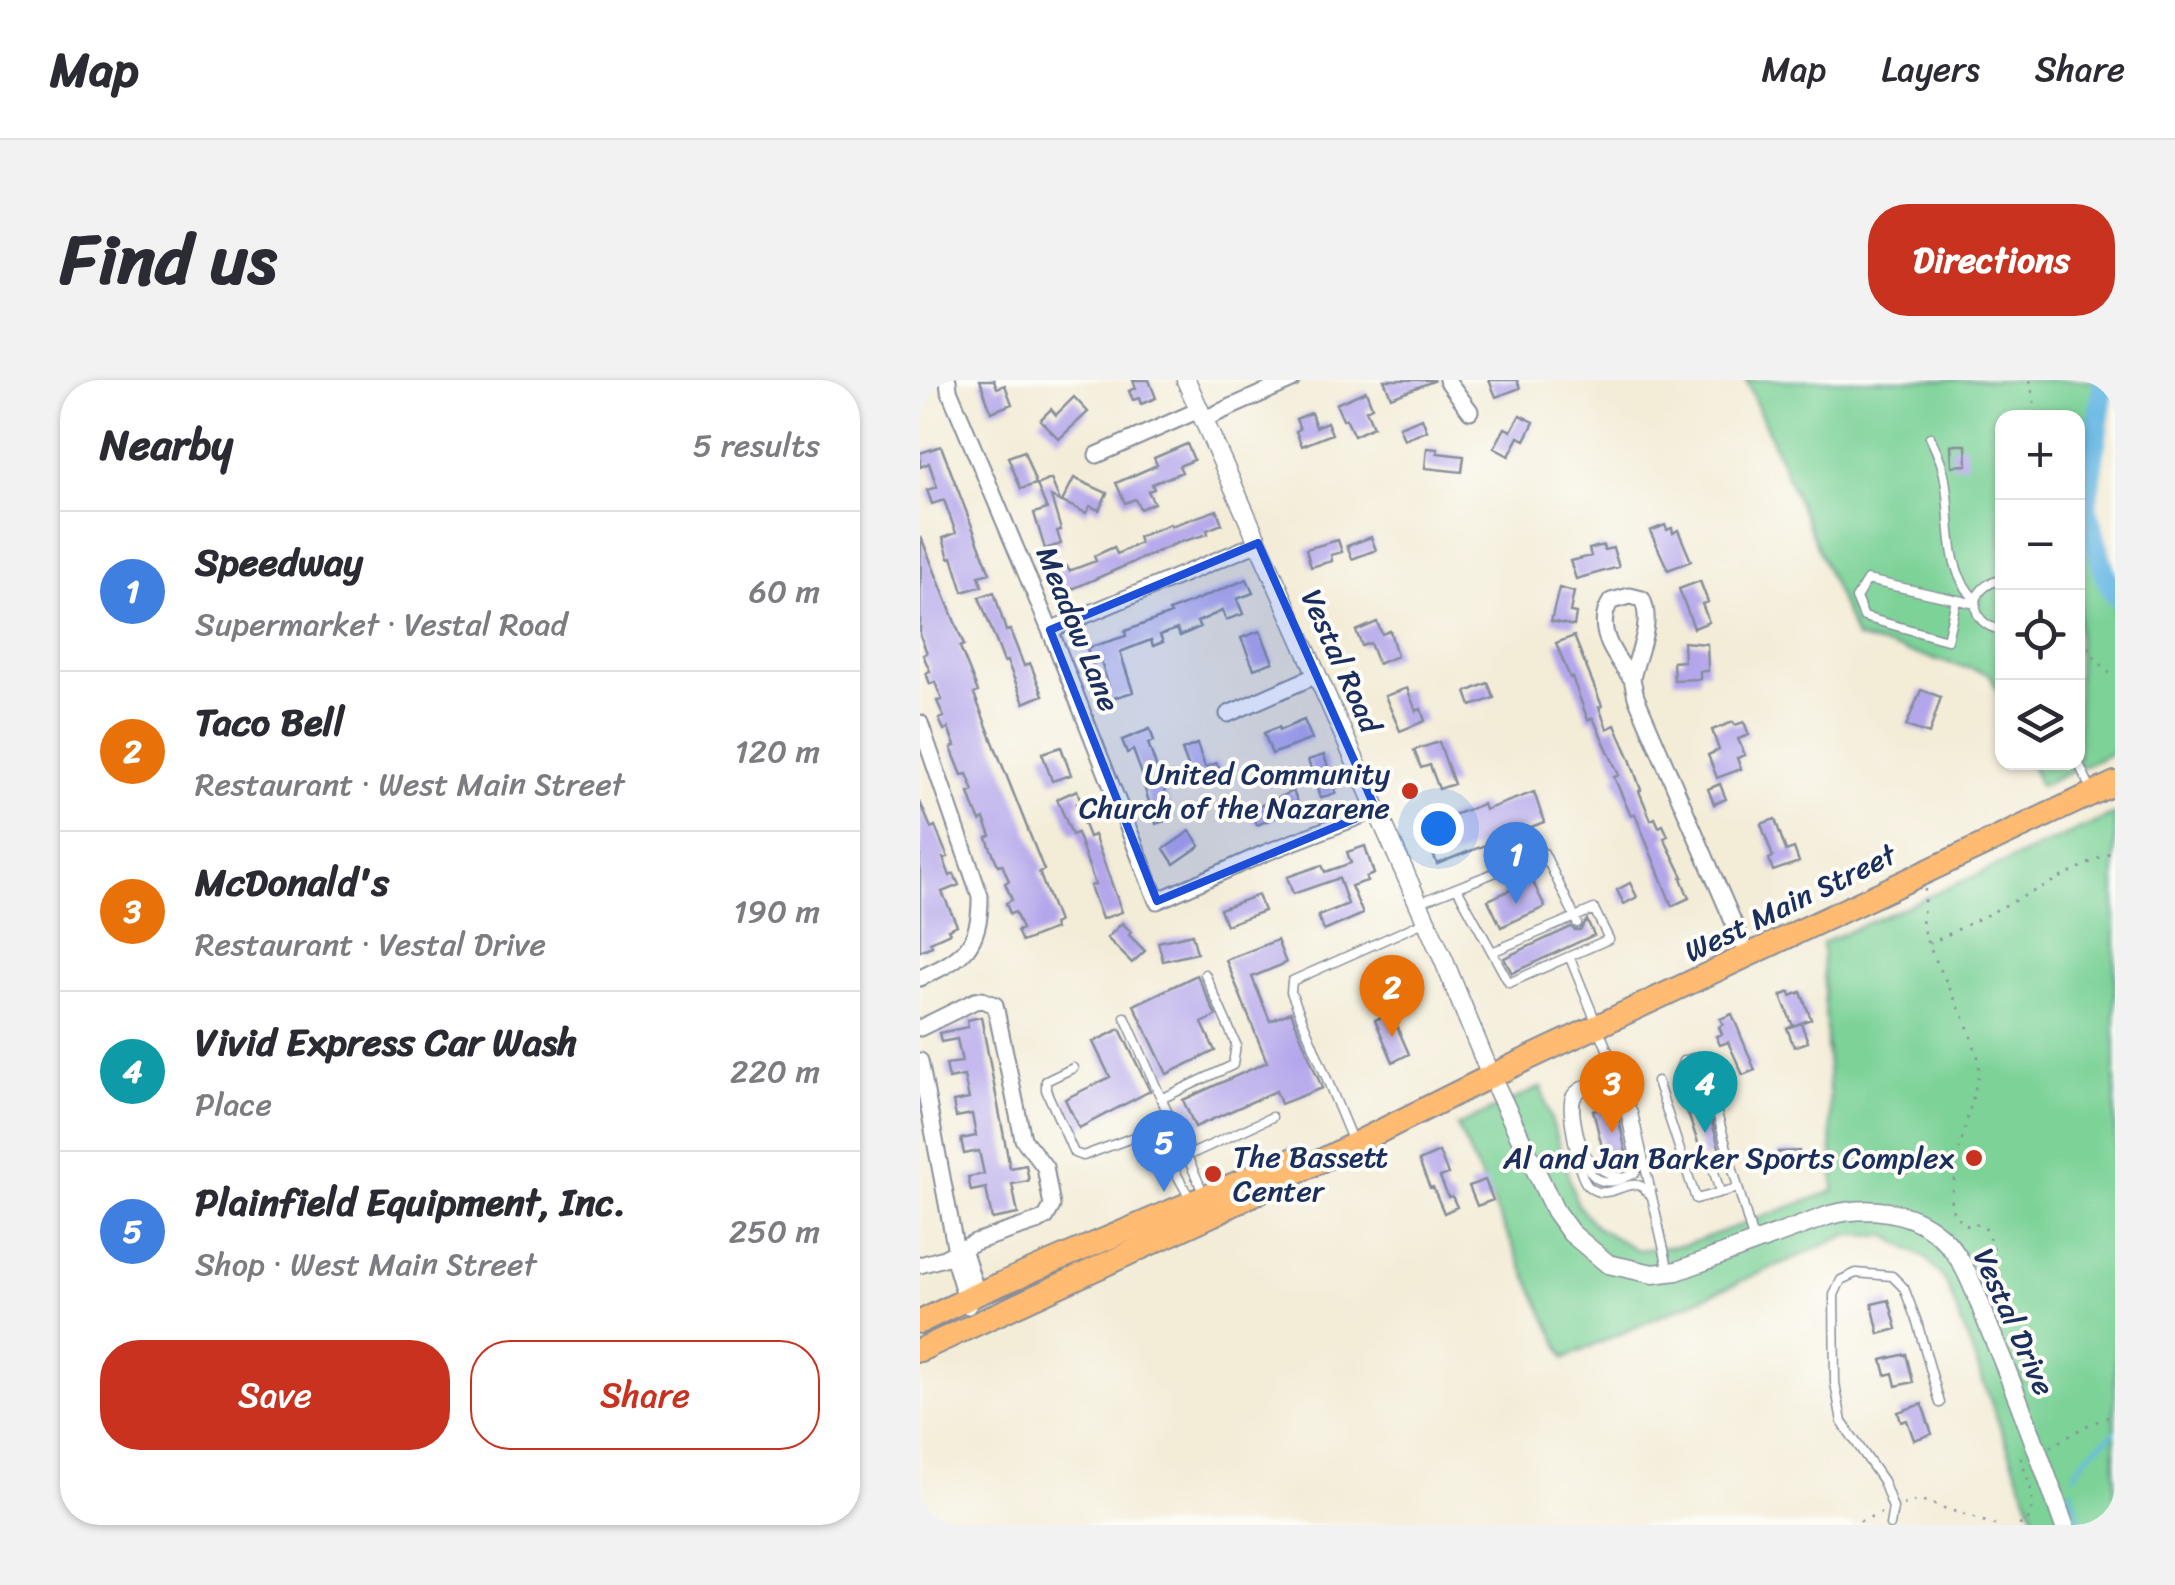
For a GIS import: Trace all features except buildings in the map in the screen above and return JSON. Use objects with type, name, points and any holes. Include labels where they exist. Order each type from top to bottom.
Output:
[{"type":"main road","name":"West Main Street","points":[[920,1322],[1199,1206],[1490,1076],[2115,783]]},
{"type":"main road","name":"West Main Street","points":[[920,1350],[1199,1206],[1350,1135],[1490,1076]]},
{"type":"street","name":"Meadow Lane","points":[[948,380],[1157,901],[1376,810]]},
{"type":"street","name":"Vestal Road","points":[[1186,380],[1422,912],[1490,1076]]},
{"type":"street","points":[[1097,454],[1292,380]]},
{"type":"street","points":[[1447,380],[1470,411]]},
{"type":"street","points":[[1050,630],[1258,542]]},
{"type":"street","points":[[1632,679],[1648,611],[1642,599],[1630,596],[1611,601],[1604,613],[1607,636],[1617,660],[1632,679],[1636,697],[1748,956]]},
{"type":"street","points":[[1228,714],[1317,675]]},
{"type":"street","points":[[920,723],[980,896],[980,917],[971,946],[942,968],[920,978]]},
{"type":"street","points":[[920,1028],[975,1001],[995,1005],[1023,1139],[1044,1167],[1052,1206],[1046,1217],[920,1266]]},
{"type":"street","points":[[920,1062],[956,1251],[954,1258],[972,1298],[978,1323]]},
{"type":"street","name":"Vestal Drive","points":[[1490,1076],[1555,1211],[1571,1233],[1608,1264],[1653,1274],[1669,1272],[1854,1209],[1896,1214],[1937,1232],[1966,1272],[2039,1452],[2064,1525]]},
{"type":"lane","points":[[1930,437],[1942,465],[1952,553],[1966,590],[1976,602],[1978,617],[1995,629]]},
{"type":"lane","points":[[1956,600],[1947,640],[1864,617],[1856,598],[1867,580],[1976,602]]},
{"type":"lane","points":[[1976,602],[1984,586],[1995,581]]},
{"type":"lane","points":[[2082,770],[2093,794]]},
{"type":"lane","points":[[1350,1135],[1290,992],[1292,981],[1422,912],[1457,888],[1544,854],[1571,922]]},
{"type":"lane","points":[[1457,888],[1492,952],[1509,983],[1526,971],[1587,944],[1609,939],[1594,909],[1514,948],[1492,952]]},
{"type":"lane","points":[[1575,944],[1569,955],[1632,1113],[1669,1272]]},
{"type":"lane","points":[[1161,1099],[1233,1066],[1236,1044],[1205,974]]},
{"type":"lane","points":[[1125,1017],[1187,1156],[1199,1206]]},
{"type":"lane","points":[[1689,1101],[1679,1071],[1683,1060],[1693,1058],[1701,1062],[1754,1243]]},
{"type":"lane","points":[[1614,1065],[1637,1167],[1635,1174],[1626,1178],[1619,1178],[1586,1156],[1574,1108],[1579,1095],[1610,1075],[1614,1065]]},
{"type":"lane","points":[[1614,1065],[1574,1092],[1569,1101],[1580,1172],[1589,1188],[1596,1191],[1640,1185],[1652,1197]]},
{"type":"lane","points":[[1073,1068],[1046,1081],[1046,1090],[1074,1154],[1083,1156],[1146,1133],[1155,1136],[1199,1206]]},
{"type":"lane","points":[[1657,1081],[1696,1199],[1738,1188]]},
{"type":"lane","points":[[1187,1156],[1272,1117]]},
{"type":"lane","points":[[1711,1162],[1720,1192]]},
{"type":"lane","points":[[1890,1525],[1893,1508],[1883,1481],[1842,1422],[1835,1383],[1834,1295],[1840,1280],[1856,1273],[1892,1276],[1904,1288],[1940,1402]]},
{"type":"path","points":[[2030,380],[2036,410]]},
{"type":"path","points":[[2085,640],[2115,679]]},
{"type":"path","points":[[1928,944],[2115,850]]},
{"type":"path","points":[[1919,874],[1926,892],[1922,926],[1978,1057],[1975,1097],[1960,1147],[1950,1205],[1969,1227],[1978,1224],[1985,1228],[1998,1259]]},
{"type":"path","points":[[2019,1525],[2026,1523],[2033,1508],[2033,1496],[2020,1459],[2115,1414]]},
{"type":"path","points":[[1850,1525],[1920,1500],[1995,1525]]},
{"type":"highlighted area","points":[[1258,543],[1376,810],[1157,901],[1050,630]]},
{"type":"green space","points":[[1746,380],[2104,380],[2086,506],[2105,575],[2115,594],[2115,752],[2085,766],[2085,410],[1995,410],[1995,685],[1990,674],[1856,638]]},
{"type":"green space","points":[[2033,770],[2075,770],[2040,786]]},
{"type":"green space","name":"Al and Jan Barker Sports Complex","points":[[2115,814],[2115,1525],[2037,1525],[1946,1282],[1928,1260],[1887,1236],[1847,1235],[1565,1358],[1457,1126],[1541,1087],[1577,1204],[1596,1227],[1637,1250],[1685,1245],[1834,1191],[1822,943]]},
{"type":"waterway","points":[[2104,380],[2086,506],[2105,575],[2115,594]]},
{"type":"waterway","points":[[2075,1475],[2087,1456],[2115,1432]]},
{"type":"waterway","points":[[2072,1489],[2079,1525]]},
{"type":"place","name":"United Community Church of the Nazarene","points":[[1410,791]]},
{"type":"place","name":"Speedway","points":[[1516,904]]},
{"type":"place","name":"Taco Bell","points":[[1392,1037]]},
{"type":"place","name":"McDonald's","points":[[1612,1133]]},
{"type":"place","name":"Vivid Express Car Wash","points":[[1705,1133]]},
{"type":"place","name":"Al and Jan Barker Sports Complex","points":[[1974,1158]]},
{"type":"place","name":"The Bassett Center","points":[[1213,1174]]},
{"type":"place","name":"Plainfield Equipment, Inc.","points":[[1164,1192]]}]
